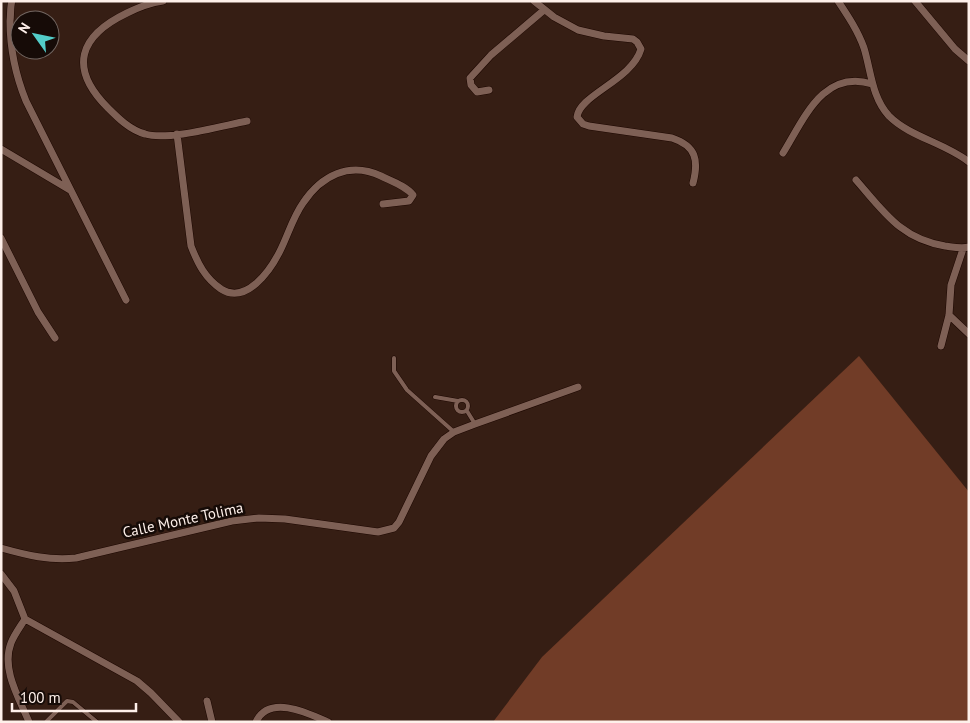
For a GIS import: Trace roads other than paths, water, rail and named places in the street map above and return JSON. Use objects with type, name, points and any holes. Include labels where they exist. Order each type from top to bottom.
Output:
[{"type":"street","points":[[163,1],[150,2],[117,18],[99,30],[84,51],[82,63],[85,76],[104,104],[130,127],[153,136],[177,134],[247,120]]},
{"type":"street","points":[[534,1],[544,10],[578,30],[604,36],[633,39],[638,42],[641,49],[636,62],[580,108],[577,114],[579,120],[583,124],[597,128],[672,138],[685,143],[690,148],[696,161],[693,183]]},
{"type":"street","points":[[838,1],[859,35],[872,84],[882,107],[894,121],[952,150],[969,162]]},
{"type":"street","points":[[915,1],[959,53],[969,60]]},
{"type":"street","points":[[9,2],[12,53],[19,82],[70,190],[126,300]]},
{"type":"street","points":[[489,90],[478,92],[471,85],[470,78],[491,55],[544,10]]},
{"type":"street","points":[[783,153],[820,95],[844,82],[858,80],[872,84]]},
{"type":"street","points":[[177,134],[191,246],[203,272],[212,282],[230,294],[238,294],[247,290],[256,283],[273,263],[303,203],[316,187],[328,178],[346,170],[361,169],[389,181],[413,195],[409,200],[383,204]]},
{"type":"street","points":[[1,149],[70,190]]},
{"type":"street","points":[[856,180],[903,231],[932,244],[966,248],[951,285],[949,315],[941,346]]},
{"type":"street","points":[[1,238],[38,312],[55,338]]},
{"type":"street","points":[[949,315],[969,334]]},
{"type":"street","name":"Calle Monte Tolima","points":[[1,548],[40,558],[69,559],[232,521],[259,518],[285,519],[378,532],[388,530],[394,528],[403,517],[434,451],[444,439],[454,432],[578,387]]},
{"type":"street","points":[[1,574],[14,591],[25,619],[137,681],[152,693],[179,722]]},
{"type":"street","points":[[25,619],[12,641],[8,661],[9,672],[29,722]]},
{"type":"street","points":[[207,701],[212,722]]},
{"type":"street","points":[[256,722],[260,715],[267,710],[284,707],[328,722]]},
{"type":"lane","points":[[394,358],[394,371],[407,390],[454,432]]},
{"type":"lane","points":[[436,397],[466,401],[469,406],[467,411],[475,424]]},
{"type":"lane","points":[[458,401],[456,406],[458,411],[467,411]]},
{"type":"lane","points":[[46,722],[67,701],[73,702],[97,722]]}]
